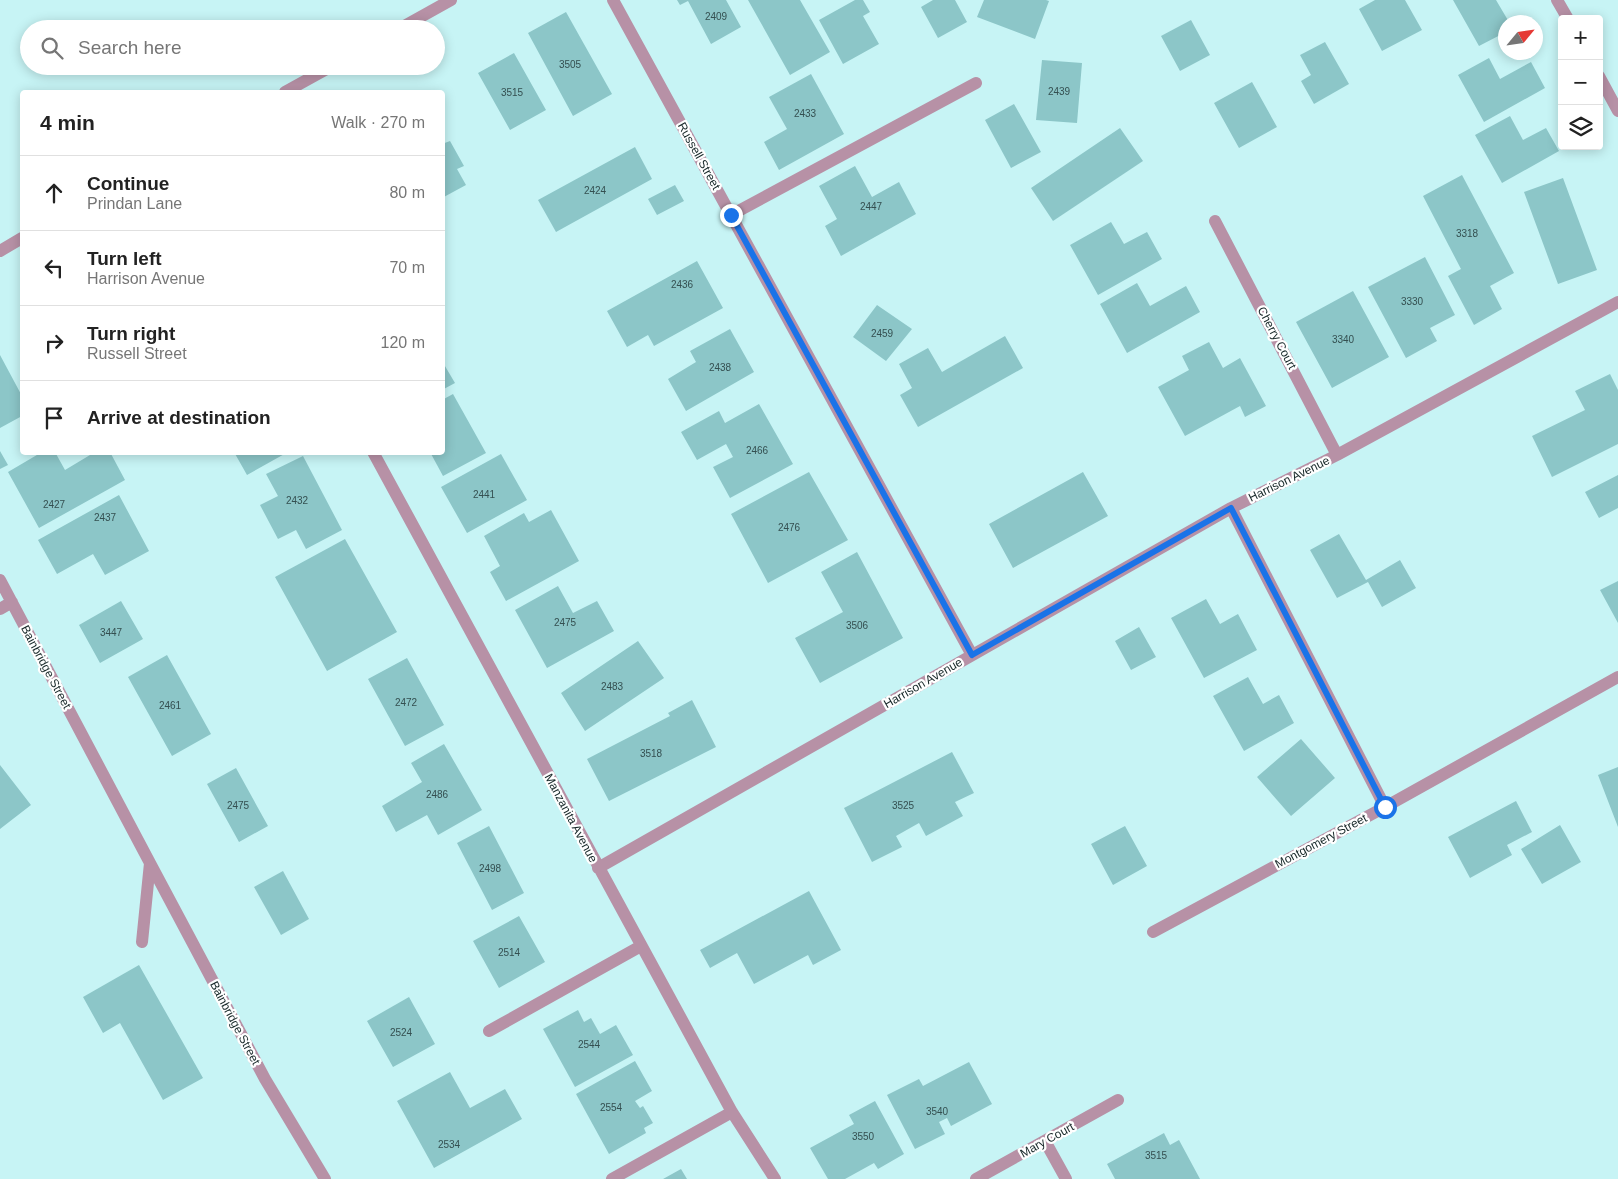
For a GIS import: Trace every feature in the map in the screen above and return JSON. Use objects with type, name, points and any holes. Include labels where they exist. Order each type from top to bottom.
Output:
[{"type":"street","points":[[416,20],[451,0]]},
{"type":"street","name":"Russell Street","points":[[613,0],[972,655]]},
{"type":"street","points":[[1557,0],[1566,15]]},
{"type":"street","points":[[289,90],[316,75]]},
{"type":"street","points":[[731,215],[976,82]]},
{"type":"street","points":[[1603,83],[1618,111]]},
{"type":"street","name":"Cherry Court","points":[[1215,221],[1337,455]]},
{"type":"street","points":[[0,251],[20,239]]},
{"type":"street","name":"Harrison Avenue","points":[[598,868],[1231,508],[1337,455],[1618,302]]},
{"type":"street","name":"Manzanita Avenue","points":[[375,455],[732,1112],[775,1179]]},
{"type":"street","points":[[1231,508],[1385,807]]},
{"type":"street","name":"Bainbridge Street","points":[[0,580],[265,1078],[325,1179]]},
{"type":"street","points":[[0,609],[12,602]]},
{"type":"street","name":"Montgomery Street","points":[[1153,932],[1385,807],[1618,677]]},
{"type":"street","points":[[142,942],[150,863]]},
{"type":"street","points":[[489,1031],[641,946]]},
{"type":"street","name":"Mary Court","points":[[976,1179],[1118,1100]]},
{"type":"street","points":[[612,1179],[732,1112]]},
{"type":"street","points":[[1045,1141],[1066,1179]]},
{"type":"building","points":[[677,0],[726,0],[741,27],[711,44],[688,1],[680,5]]},
{"type":"building","points":[[748,0],[800,0],[830,52],[790,75]]},
{"type":"building","points":[[855,0],[863,0],[870,12],[863,16],[879,44],[843,64],[819,20]]},
{"type":"building","points":[[933,0],[955,0],[967,22],[938,38],[921,7]]},
{"type":"building","points":[[984,0],[1049,1],[1035,39],[977,17]]},
{"type":"building","points":[[1375,0],[1405,0],[1422,30],[1382,51],[1359,9]]},
{"type":"building","points":[[1453,0],[1496,0],[1505,15],[1498,15],[1498,36],[1479,46]]},
{"type":"building","points":[[566,12],[612,94],[573,116],[528,33]]},
{"type":"building","points":[[1191,20],[1210,55],[1180,71],[1161,36]]},
{"type":"building","points":[[1325,42],[1349,84],[1314,104],[1301,81],[1311,75],[1300,55]]},
{"type":"building","points":[[514,53],[546,110],[510,130],[478,73]]},
{"type":"building","points":[[1489,58],[1500,79],[1531,62],[1545,88],[1484,122],[1458,75]]},
{"type":"building","points":[[1042,60],[1082,63],[1077,123],[1036,120]]},
{"type":"building","points":[[811,74],[844,134],[779,170],[764,142],[787,129],[769,97]]},
{"type":"building","points":[[1252,82],[1277,127],[1239,148],[1214,103]]},
{"type":"building","points":[[1014,104],[1041,152],[1011,168],[985,120]]},
{"type":"building","points":[[1510,116],[1523,140],[1546,128],[1559,151],[1502,183],[1475,135]]},
{"type":"building","points":[[1120,128],[1143,161],[1053,221],[1031,188]]},
{"type":"building","points":[[450,141],[464,166],[457,169],[466,185],[445,196],[445,143]]},
{"type":"building","points":[[635,147],[652,179],[556,232],[538,200]]},
{"type":"building","points":[[855,166],[872,197],[899,182],[916,214],[841,256],[825,226],[837,219],[819,186]]},
{"type":"building","points":[[1462,175],[1514,273],[1490,286],[1502,309],[1474,325],[1448,276],[1461,269],[1423,196]]},
{"type":"building","points":[[1563,178],[1597,270],[1558,284],[1524,192]]},
{"type":"building","points":[[675,185],[684,201],[657,215],[648,199]]},
{"type":"building","points":[[1111,222],[1124,244],[1147,232],[1162,259],[1098,295],[1070,245]]},
{"type":"building","points":[[1425,257],[1455,315],[1430,328],[1437,341],[1406,358],[1368,287]]},
{"type":"building","points":[[697,261],[723,308],[654,346],[648,335],[627,347],[607,311]]},
{"type":"building","points":[[1137,283],[1150,306],[1186,286],[1200,312],[1127,353],[1100,304]]},
{"type":"building","points":[[1353,291],[1389,357],[1332,388],[1296,322]]},
{"type":"building","points":[[877,305],[912,329],[886,361],[853,337]]},
{"type":"building","points":[[730,329],[754,372],[686,411],[668,379],[696,362],[690,351]]},
{"type":"building","points":[[1005,336],[1023,368],[918,427],[900,395],[912,388],[899,364],[928,348],[942,372]]},
{"type":"building","points":[[1209,342],[1223,368],[1240,358],[1266,406],[1245,417],[1240,406],[1185,436],[1158,387],[1189,370],[1182,356]]},
{"type":"building","points":[[0,355],[20,392],[20,417],[0,428]]},
{"type":"building","points":[[445,366],[455,383],[445,388]]},
{"type":"building","points":[[1610,374],[1618,390],[1618,444],[1552,477],[1532,436],[1585,410],[1575,391]]},
{"type":"building","points":[[453,394],[486,453],[443,476],[432,455],[445,455],[445,398]]},
{"type":"building","points":[[759,404],[793,464],[730,498],[713,467],[733,457],[726,444],[697,460],[681,432],[719,411],[725,423]]},
{"type":"building","points":[[0,451],[8,465],[0,469]]},
{"type":"building","points":[[501,454],[527,500],[467,533],[441,487]]},
{"type":"building","points":[[37,455],[57,455],[65,470],[90,455],[112,455],[125,480],[39,528],[8,472]]},
{"type":"building","points":[[236,455],[283,455],[247,475]]},
{"type":"building","points":[[303,456],[342,530],[306,549],[296,530],[278,539],[260,505],[278,496],[266,474]]},
{"type":"building","points":[[809,472],[848,540],[768,583],[731,514]]},
{"type":"building","points":[[1083,472],[1108,516],[1013,568],[989,524]]},
{"type":"building","points":[[1618,475],[1618,508],[1599,518],[1585,492]]},
{"type":"building","points":[[119,495],[149,551],[105,575],[93,554],[57,574],[38,540]]},
{"type":"building","points":[[551,510],[579,561],[506,601],[490,572],[500,566],[484,536],[524,513],[529,522]]},
{"type":"building","points":[[1339,534],[1366,580],[1400,560],[1416,588],[1382,607],[1368,582],[1337,598],[1310,550]]},
{"type":"building","points":[[345,539],[397,632],[327,671],[275,577]]},
{"type":"building","points":[[857,552],[903,638],[820,683],[795,638],[843,612],[821,572]]},
{"type":"building","points":[[1618,581],[1618,623],[1600,590]]},
{"type":"building","points":[[558,586],[573,613],[597,601],[614,631],[547,668],[515,610]]},
{"type":"building","points":[[1206,599],[1220,624],[1238,614],[1257,650],[1204,678],[1171,618]]},
{"type":"building","points":[[121,601],[143,639],[100,663],[79,625]]},
{"type":"building","points":[[1139,627],[1156,657],[1131,670],[1115,641]]},
{"type":"building","points":[[638,641],[664,678],[585,731],[561,693]]},
{"type":"building","points":[[167,655],[211,734],[172,756],[128,677]]},
{"type":"building","points":[[407,658],[444,725],[405,746],[368,679]]},
{"type":"building","points":[[1248,677],[1263,704],[1279,695],[1294,723],[1244,751],[1213,696]]},
{"type":"building","points":[[692,700],[716,747],[609,801],[587,759],[670,716],[668,713]]},
{"type":"building","points":[[1301,739],[1335,778],[1291,816],[1257,777]]},
{"type":"building","points":[[444,744],[482,810],[438,835],[427,815],[396,832],[382,806],[422,782],[411,763]]},
{"type":"building","points":[[952,752],[974,793],[955,802],[963,816],[926,836],[919,823],[896,836],[902,847],[872,862],[844,808]]},
{"type":"building","points":[[0,765],[31,805],[0,829]]},
{"type":"building","points":[[1618,767],[1618,827],[1598,775]]},
{"type":"building","points":[[236,768],[268,826],[239,842],[207,784]]},
{"type":"building","points":[[1516,801],[1532,832],[1507,845],[1512,855],[1470,878],[1448,837]]},
{"type":"building","points":[[1560,825],[1581,862],[1542,884],[1521,849]]},
{"type":"building","points":[[489,826],[524,893],[492,910],[457,843]]},
{"type":"building","points":[[1125,826],[1147,866],[1113,885],[1091,844]]},
{"type":"building","points":[[283,871],[309,919],[281,935],[254,887]]},
{"type":"building","points":[[809,891],[841,950],[813,965],[808,955],[754,984],[737,953],[710,968],[700,950]]},
{"type":"building","points":[[519,916],[545,962],[499,988],[473,941]]},
{"type":"building","points":[[139,965],[203,1078],[163,1100],[120,1023],[103,1033],[83,997]]},
{"type":"building","points":[[409,997],[435,1044],[393,1067],[367,1021]]},
{"type":"building","points":[[578,1010],[584,1022],[591,1018],[600,1034],[616,1025],[633,1055],[575,1087],[543,1029]]},
{"type":"building","points":[[635,1061],[652,1091],[635,1101],[640,1108],[643,1106],[653,1123],[644,1128],[646,1133],[609,1154],[576,1094]]},
{"type":"building","points":[[969,1062],[992,1104],[951,1126],[947,1118],[939,1122],[945,1134],[915,1149],[887,1095],[919,1079],[923,1086]]},
{"type":"building","points":[[450,1072],[470,1108],[505,1089],[522,1119],[434,1168],[397,1101]]},
{"type":"building","points":[[875,1101],[904,1154],[878,1169],[874,1163],[845,1179],[828,1179],[810,1148],[854,1124],[849,1115]]},
{"type":"building","points":[[1164,1133],[1170,1145],[1179,1140],[1200,1179],[1115,1179],[1107,1164]]},
{"type":"building","points":[[681,1169],[687,1179],[663,1179]]},
{"type":"route","points":[[731,215],[972,655],[1231,508],[1385,807]]}]
